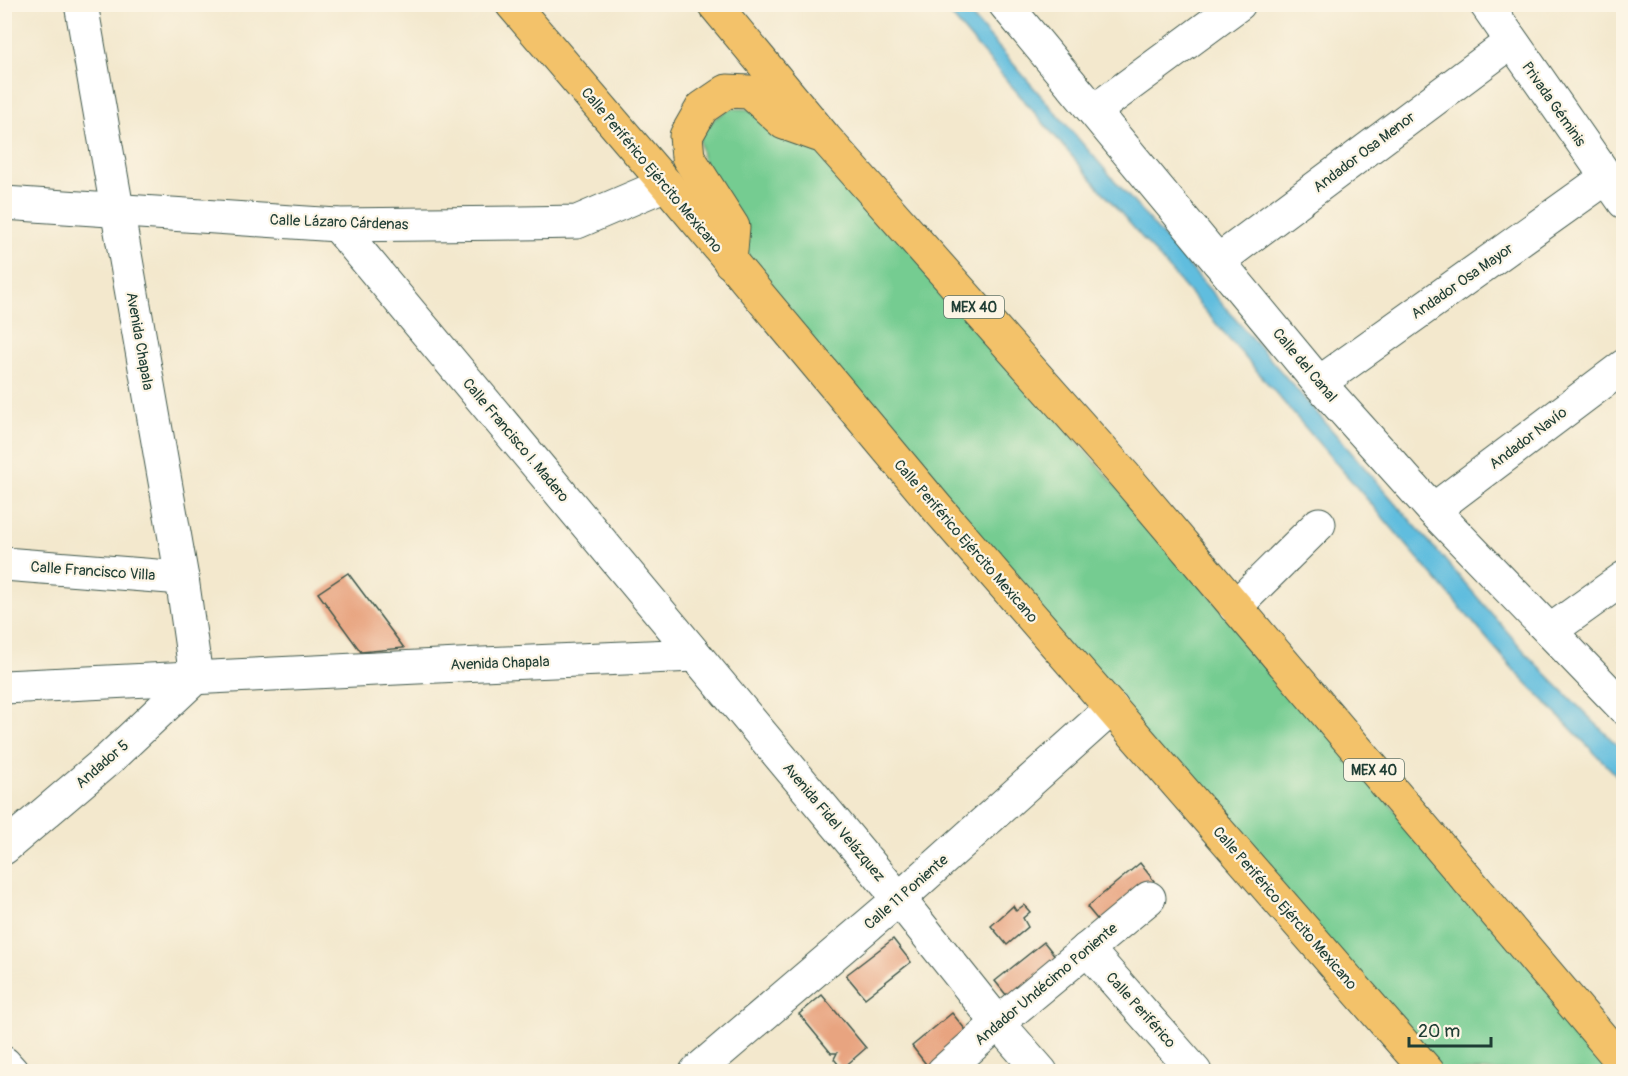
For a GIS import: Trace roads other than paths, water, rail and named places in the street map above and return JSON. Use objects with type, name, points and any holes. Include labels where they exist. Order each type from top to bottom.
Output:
[{"type":"highway","name":"Calle Periférico Ejército Mexicano","points":[[512,4],[937,508],[1428,1071]]},
{"type":"highway","name":"MEX 40","points":[[714,4],[825,138],[1124,475],[1623,1064]]},
{"type":"highway","points":[[730,262],[733,227],[688,157],[686,136],[702,108],[727,91],[750,92],[784,123],[825,138]]},
{"type":"street","name":"Avenida Chapala","points":[[81,4],[182,578],[196,677]]},
{"type":"street","name":"Calle del Canal","points":[[1005,4],[1319,383],[1433,510],[1623,708]]},
{"type":"street","points":[[1094,111],[1239,4]]},
{"type":"street","name":"Privada Géminis","points":[[1486,4],[1615,190]]},
{"type":"street","name":"Andador Osa Menor","points":[[1218,261],[1511,42]]},
{"type":"street","name":"Calle Lázaro Cárdenas","points":[[4,203],[337,225],[577,222],[666,184]]},
{"type":"street","name":"Andador Osa Mayor","points":[[1319,383],[1615,190]]},
{"type":"street","name":"Calle Francisco I. Madero","points":[[337,225],[695,655]]},
{"type":"street","name":"Andador Navío","points":[[1433,510],[1623,366]]},
{"type":"street","points":[[1235,607],[1320,524]]},
{"type":"street","name":"Calle Francisco Villa","points":[[4,564],[182,578]]},
{"type":"street","points":[[1550,631],[1623,578]]},
{"type":"street","name":"Avenida Chapala","points":[[4,687],[695,655]]},
{"type":"street","name":"Avenida Fidel Velázquez","points":[[695,655],[899,899],[998,1023],[1041,1071]]},
{"type":"street","name":"Andador 5","points":[[4,848],[111,758],[196,677]]},
{"type":"street","name":"Calle 11 Poniente","points":[[696,1071],[899,899],[1112,708]]},
{"type":"street","name":"Andador Undécimo Poniente","points":[[943,1071],[1149,898]]},
{"type":"street","name":"Calle Periférico","points":[[1087,950],[1188,1069]]},
{"type":"street","points":[[4,1063],[12,1071]]},
{"type":"water","points":[[942,5],[962,5],[1531,659],[1623,751],[1623,782],[1514,670]]}]
